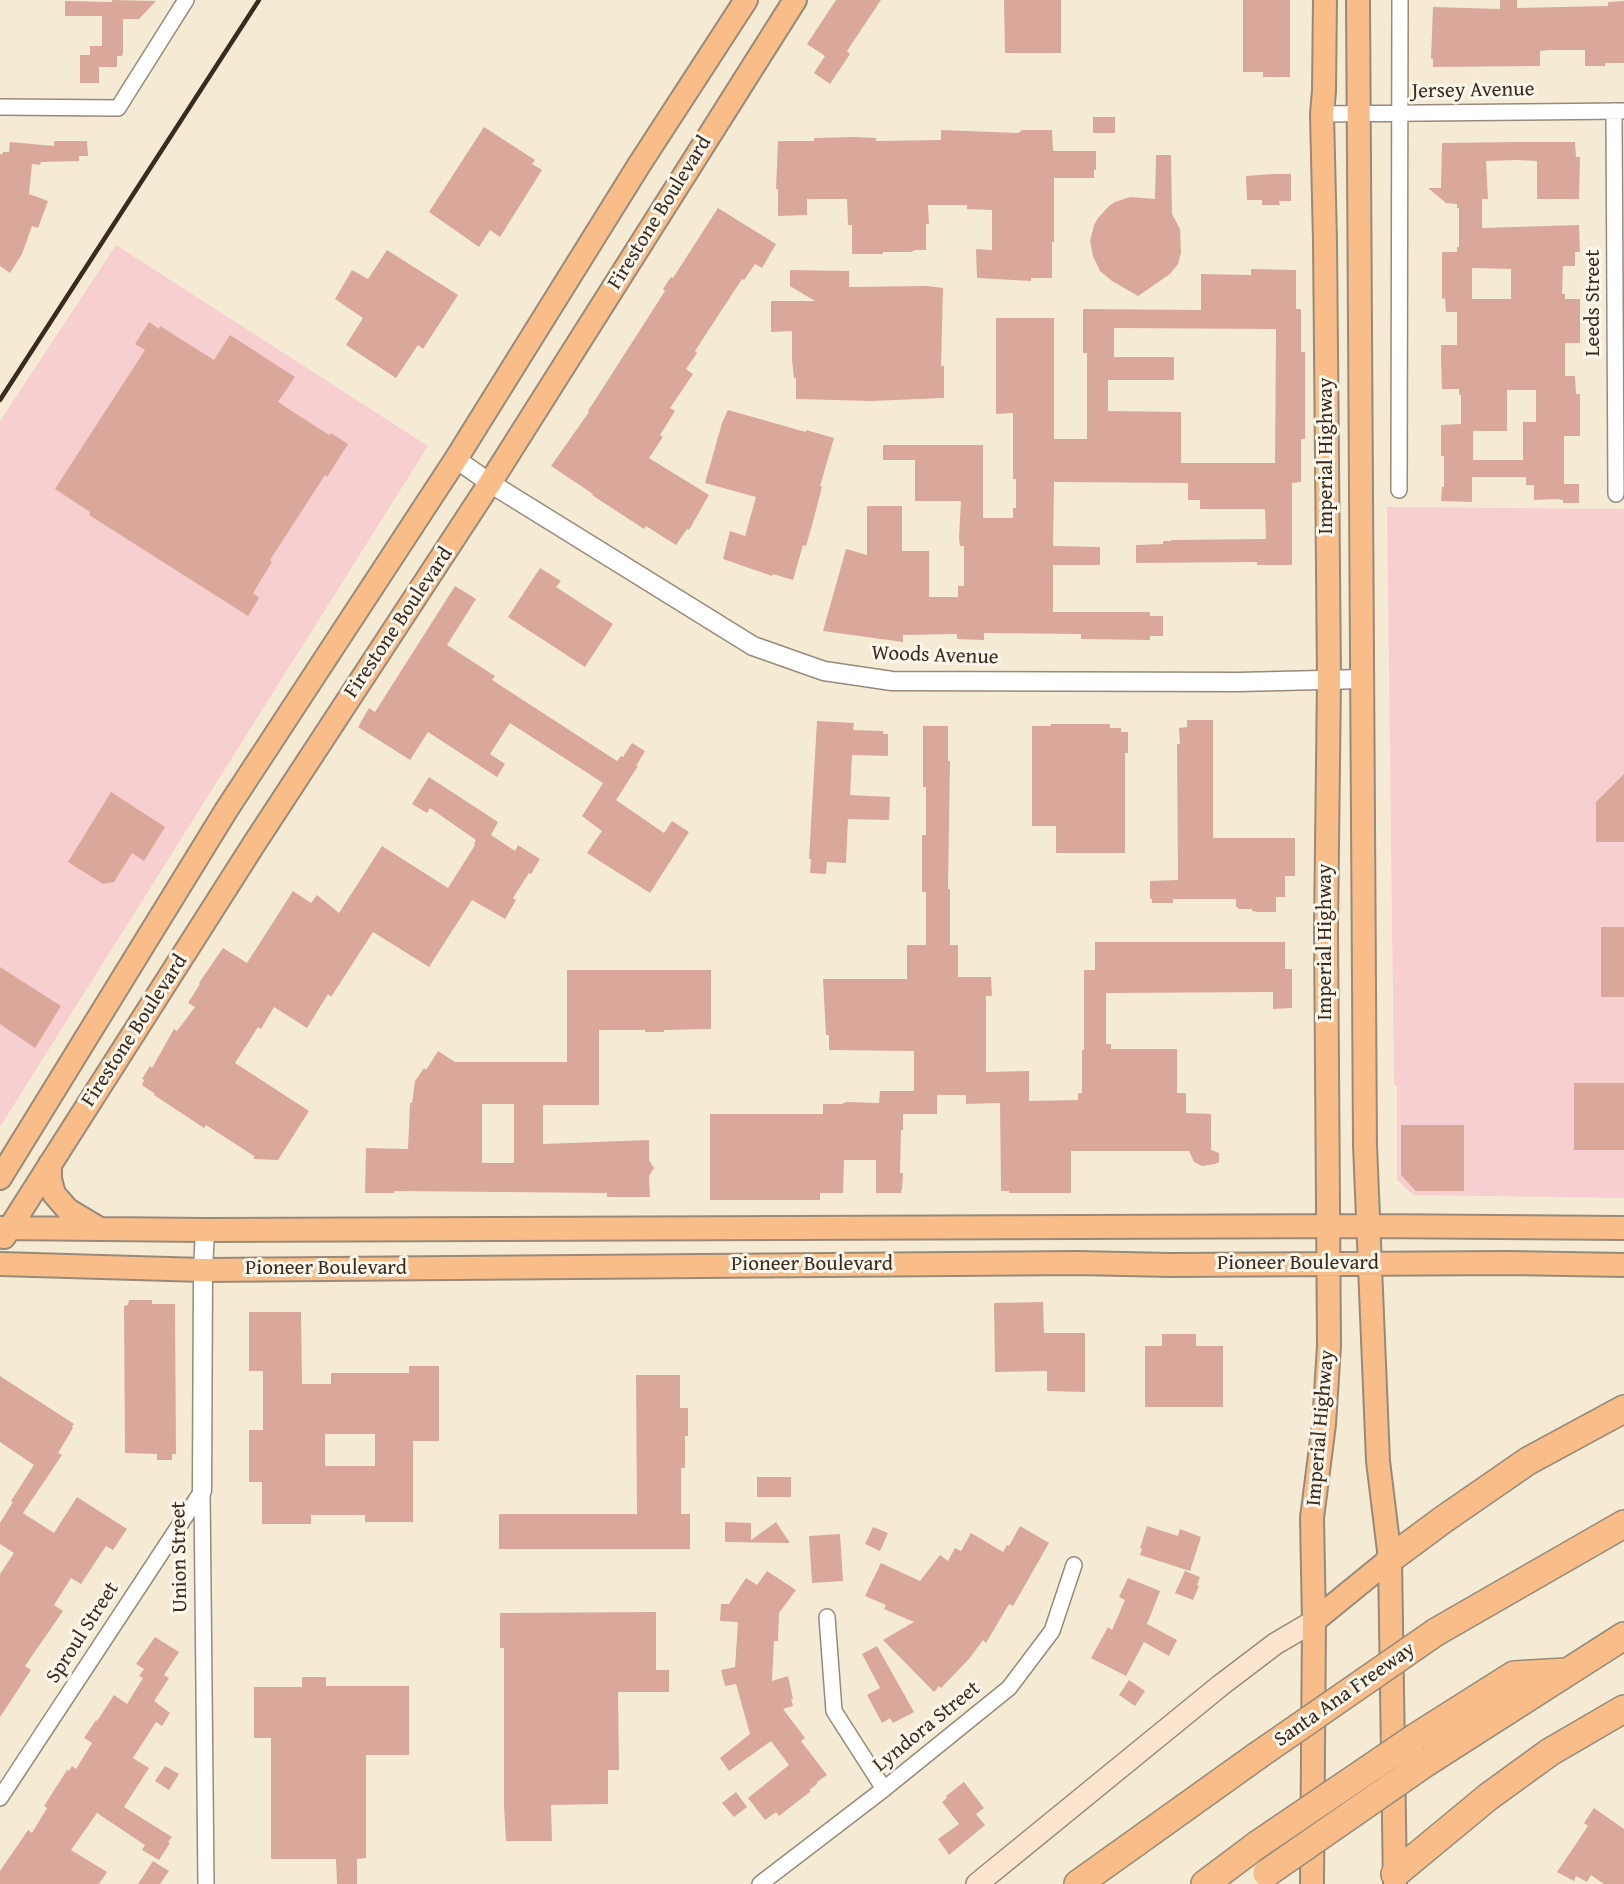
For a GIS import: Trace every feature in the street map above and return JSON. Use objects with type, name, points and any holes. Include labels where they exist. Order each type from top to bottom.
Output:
[{"type":"highway","points":[[1390,1559],[1528,1461],[1624,1409]]},
{"type":"highway","name":"Santa Ana Freeway","points":[[1078,1884],[1436,1632],[1624,1524]]},
{"type":"highway","points":[[1260,1878],[1427,1762],[1624,1636]]},
{"type":"highway","points":[[1205,1884],[1257,1845],[1416,1737],[1514,1675],[1566,1672]]},
{"type":"highway","points":[[1391,1881],[1488,1797],[1550,1752],[1624,1709]]},
{"type":"main road","name":"Firestone Boulevard","points":[[0,1178],[227,809],[456,459],[639,165],[746,0]]},
{"type":"main road","name":"Firestone Boulevard","points":[[3,1233],[50,1164],[310,757],[490,483],[795,0]]},
{"type":"main road","name":"Imperial Highway","points":[[1312,1884],[1314,1621],[1312,1518],[1324,1424],[1329,1346],[1326,835],[1329,679],[1322,114],[1325,0]]},
{"type":"main road","name":"Imperial Highway","points":[[1358,0],[1365,1135],[1378,1461],[1390,1559],[1391,1881]]},
{"type":"main road","points":[[50,1164],[50,1179],[54,1194],[68,1210],[99,1229]]},
{"type":"main road","name":"Pioneer Boulevard","points":[[3,1233],[99,1229],[1328,1226],[1624,1228]]},
{"type":"main road","name":"Pioneer Boulevard","points":[[0,1264],[203,1270],[1078,1263],[1624,1265]]},
{"type":"main road","points":[[978,1884],[1221,1685],[1275,1644],[1314,1621],[1390,1559]]},
{"type":"street","points":[[0,107],[118,108],[186,0]]},
{"type":"street","points":[[1399,490],[1400,0]]},
{"type":"street","name":"Jersey Avenue","points":[[1322,114],[1619,111]]},
{"type":"street","name":"Leeds Street","points":[[1616,494],[1619,111]]},
{"type":"street","name":"Woods Avenue","points":[[456,459],[490,483],[753,645],[824,671],[892,681],[1238,682],[1363,679]]},
{"type":"street","name":"Union Street","points":[[205,1230],[202,1491],[206,1884]]},
{"type":"street","name":"Sproul Street","points":[[0,1798],[202,1491]]},
{"type":"street","name":"Lyndora Street","points":[[760,1884],[884,1789],[1009,1688],[1052,1631],[1074,1566]]},
{"type":"street","points":[[826,1617],[834,1711],[884,1789]]},
{"type":"shaded area","points":[[116,245],[428,446],[0,1127],[0,421]]},
{"type":"shaded area","points":[[1387,507],[1624,509],[1624,1198],[1413,1195],[1397,1180]]},
{"type":"building","points":[[112,0],[156,1],[139,19],[123,19],[123,52],[122,56],[117,56],[117,67],[99,67],[99,83],[80,83],[80,55],[90,55],[90,46],[102,46],[102,16],[65,16],[65,1],[112,2]]},
{"type":"building","points":[[836,0],[881,0],[847,51],[850,54],[830,84],[814,73],[825,56],[807,44]]},
{"type":"building","points":[[1004,0],[1061,0],[1061,53],[1005,53]]},
{"type":"building","points":[[1243,0],[1290,0],[1290,77],[1263,77],[1263,72],[1243,72]]},
{"type":"building","points":[[1500,0],[1517,0],[1517,8],[1608,6],[1608,2],[1624,1],[1624,63],[1585,66],[1585,50],[1549,50],[1540,51],[1540,66],[1433,67],[1433,59],[1431,59],[1433,7],[1500,9]]},
{"type":"building","points":[[1093,117],[1115,117],[1115,133],[1093,133]]},
{"type":"building","points":[[484,127],[535,160],[532,164],[542,170],[500,237],[490,230],[479,247],[429,212]]},
{"type":"building","points":[[941,130],[1018,133],[1022,130],[1052,130],[1053,151],[1096,151],[1094,178],[1054,178],[1052,278],[1031,278],[1031,281],[977,278],[976,249],[992,250],[992,210],[967,209],[967,205],[928,205],[929,224],[926,224],[926,250],[883,252],[883,254],[852,254],[852,225],[848,225],[847,199],[807,199],[807,215],[778,216],[778,189],[776,189],[778,141],[814,141],[814,138],[854,137],[876,138],[876,141],[941,140]]},
{"type":"building","points":[[54,141],[87,141],[88,156],[79,156],[79,161],[32,164],[29,194],[48,201],[38,228],[32,226],[22,254],[10,273],[0,266],[0,154],[9,152],[10,142],[54,146]]},
{"type":"building","points":[[1575,142],[1576,157],[1580,157],[1579,199],[1537,199],[1537,161],[1486,161],[1488,199],[1482,199],[1482,228],[1579,225],[1580,252],[1575,252],[1575,266],[1563,266],[1562,294],[1565,294],[1565,299],[1580,299],[1580,343],[1565,343],[1565,376],[1575,376],[1576,394],[1580,394],[1580,436],[1564,436],[1564,484],[1579,484],[1579,503],[1563,503],[1563,500],[1557,499],[1534,500],[1534,485],[1526,485],[1526,477],[1472,477],[1472,502],[1441,501],[1442,487],[1444,487],[1444,456],[1441,456],[1441,425],[1461,424],[1461,395],[1459,395],[1459,389],[1442,389],[1441,359],[1441,345],[1457,345],[1457,312],[1446,312],[1445,298],[1442,299],[1442,252],[1457,252],[1457,247],[1459,247],[1459,208],[1457,204],[1446,203],[1428,188],[1441,188],[1442,143]],"holes":[[[1472,268],[1511,269],[1511,299],[1472,299]],[[1507,390],[1536,390],[1536,422],[1523,422],[1523,460],[1473,460],[1473,431],[1507,431]]]},
{"type":"building","points":[[1156,155],[1171,155],[1172,214],[1180,229],[1181,253],[1178,264],[1170,274],[1138,296],[1100,271],[1093,256],[1090,241],[1098,218],[1115,202],[1130,197],[1155,199]]},
{"type":"building","points":[[1291,174],[1291,201],[1279,201],[1280,205],[1262,205],[1262,200],[1247,200],[1246,176]]},
{"type":"building","points":[[718,208],[776,244],[762,268],[755,264],[744,280],[742,279],[695,351],[697,353],[686,369],[693,374],[670,408],[675,411],[660,435],[663,437],[649,458],[709,495],[689,530],[687,529],[676,545],[646,526],[644,529],[551,466],[589,412],[665,291],[663,289],[671,277],[673,278]]},
{"type":"building","points":[[387,250],[458,295],[423,349],[418,345],[396,378],[346,345],[363,318],[335,299],[352,270],[368,279]]},
{"type":"building","points":[[1251,269],[1296,270],[1296,309],[1301,309],[1301,352],[1305,352],[1305,439],[1301,439],[1301,482],[1292,483],[1292,565],[1257,565],[1257,562],[1136,563],[1136,545],[1163,544],[1163,541],[1171,540],[1266,539],[1265,509],[1200,509],[1200,500],[1188,500],[1188,483],[1054,482],[1053,546],[1100,547],[1100,565],[1053,565],[1053,612],[1150,612],[1150,616],[1163,616],[1163,636],[1150,636],[1150,640],[1081,639],[1081,634],[984,633],[984,640],[957,639],[957,634],[903,635],[903,642],[823,631],[846,549],[867,555],[867,506],[902,506],[902,551],[929,551],[929,597],[958,597],[958,586],[964,586],[964,546],[960,546],[959,538],[961,501],[915,501],[915,460],[883,460],[883,445],[983,445],[983,518],[1013,518],[1013,508],[1016,508],[1016,479],[1013,479],[1013,413],[996,414],[996,318],[1054,318],[1054,439],[1087,439],[1087,353],[1083,353],[1083,309],[1201,310],[1201,274],[1251,275]],"holes":[[[1114,328],[1276,329],[1275,463],[1181,463],[1181,412],[1108,411],[1108,380],[1174,380],[1174,357],[1114,357]]]},
{"type":"building","points":[[790,270],[849,271],[849,287],[927,286],[943,288],[941,366],[944,366],[944,398],[871,401],[796,399],[792,331],[771,332],[771,301],[815,301],[790,286]]},
{"type":"building","points":[[149,322],[159,329],[160,326],[214,360],[230,335],[295,377],[278,402],[329,435],[331,433],[348,444],[270,560],[272,562],[253,593],[259,598],[248,616],[89,515],[90,512],[55,489],[145,350],[135,344]]},
{"type":"building","points":[[728,410],[834,438],[820,486],[822,487],[811,529],[806,546],[803,545],[793,580],[773,574],[772,576],[723,559],[730,531],[745,536],[756,497],[705,483],[722,423]]},
{"type":"building","points":[[540,568],[561,581],[556,587],[613,624],[585,667],[508,617]]},
{"type":"building","points":[[455,586],[476,599],[447,645],[495,676],[492,680],[617,761],[621,756],[623,757],[632,743],[645,751],[616,800],[664,833],[672,821],[689,832],[650,893],[587,853],[602,831],[582,816],[603,783],[510,723],[490,754],[505,764],[497,777],[428,732],[410,760],[358,727],[369,708],[375,712]]},
{"type":"building","points":[[1187,720],[1213,720],[1213,838],[1295,838],[1295,876],[1285,876],[1285,897],[1276,897],[1276,912],[1238,909],[1236,899],[1173,899],[1173,903],[1152,903],[1150,899],[1150,881],[1178,880],[1177,744],[1180,744],[1179,728],[1187,727]]},
{"type":"building","points":[[817,721],[854,723],[853,730],[883,731],[883,734],[888,734],[888,756],[852,755],[850,795],[890,797],[889,820],[848,819],[846,863],[827,862],[826,874],[810,873],[811,859],[809,859]]},
{"type":"building","points":[[1051,724],[1110,724],[1110,728],[1121,728],[1121,732],[1128,732],[1128,753],[1125,753],[1125,853],[1056,853],[1056,826],[1032,826],[1032,726],[1051,726]]},
{"type":"building","points":[[923,726],[948,726],[950,945],[958,945],[958,977],[991,977],[992,996],[986,996],[986,1072],[1029,1071],[1029,1101],[1078,1100],[1078,1093],[1082,1093],[1084,970],[1095,970],[1095,942],[1285,942],[1285,969],[1292,969],[1292,1008],[1273,1009],[1273,992],[1106,993],[1106,1044],[1111,1044],[1111,1049],[1177,1049],[1177,1093],[1186,1093],[1186,1113],[1211,1114],[1211,1150],[1219,1153],[1219,1162],[1202,1166],[1194,1162],[1189,1151],[1071,1151],[1071,1193],[1009,1193],[1009,1191],[1001,1191],[1000,1103],[966,1104],[966,1095],[937,1095],[937,1114],[903,1114],[901,1193],[876,1193],[876,1160],[844,1160],[843,1193],[820,1193],[820,1200],[710,1200],[710,1114],[823,1114],[823,1104],[879,1103],[880,1091],[914,1091],[914,1051],[829,1050],[823,979],[907,979],[907,945],[926,945],[926,892],[922,892],[922,835],[926,835]]},
{"type":"building","points":[[1624,774],[1624,842],[1596,842],[1596,802]]},
{"type":"building","points":[[429,777],[498,822],[491,835],[515,851],[518,845],[540,859],[513,898],[516,900],[505,919],[472,900],[429,967],[373,932],[331,997],[328,994],[307,1028],[274,1007],[261,1029],[258,1027],[235,1063],[309,1111],[278,1160],[254,1159],[254,1156],[206,1125],[204,1128],[142,1085],[144,1080],[142,1079],[150,1066],[152,1068],[174,1029],[177,1031],[195,1007],[188,1003],[223,948],[247,963],[293,891],[311,903],[317,895],[339,913],[382,846],[448,888],[476,840],[430,808],[427,813],[412,804]]},
{"type":"building","points":[[111,792],[165,827],[144,861],[132,853],[114,882],[103,884],[68,862]]},
{"type":"building","points":[[1601,927],[1624,927],[1624,997],[1601,997]]},
{"type":"building","points":[[0,967],[61,1006],[35,1048],[0,1024]]},
{"type":"building","points":[[567,970],[711,970],[711,1029],[664,1030],[664,1032],[599,1030],[599,1105],[543,1105],[543,1144],[649,1140],[649,1160],[654,1168],[649,1176],[650,1197],[607,1197],[607,1193],[394,1191],[394,1193],[365,1193],[366,1148],[408,1149],[410,1103],[412,1103],[415,1081],[424,1068],[426,1070],[438,1051],[455,1062],[567,1062]],"holes":[[[482,1104],[514,1104],[514,1163],[482,1163]]]},
{"type":"building","points":[[1574,1083],[1624,1083],[1624,1150],[1574,1150]]},
{"type":"building","points":[[1401,1125],[1464,1125],[1464,1191],[1416,1191],[1401,1175]]},
{"type":"building","points":[[129,1300],[152,1300],[152,1304],[175,1304],[176,1454],[172,1454],[172,1460],[157,1460],[157,1454],[125,1453],[124,1306],[128,1305]]},
{"type":"building","points":[[1043,1302],[1044,1333],[1085,1333],[1085,1392],[1047,1391],[1047,1371],[995,1372],[994,1303]]},
{"type":"building","points":[[249,1312],[301,1312],[302,1384],[331,1384],[331,1373],[409,1373],[409,1366],[439,1366],[439,1441],[413,1441],[413,1522],[365,1522],[365,1515],[311,1515],[311,1524],[262,1524],[262,1482],[249,1482],[249,1430],[263,1430],[263,1371],[249,1371]],"holes":[[[325,1434],[375,1434],[375,1466],[325,1466]]]},
{"type":"building","points":[[1162,1334],[1196,1334],[1196,1346],[1223,1346],[1223,1407],[1145,1407],[1145,1346],[1162,1346]]},
{"type":"building","points":[[636,1375],[680,1375],[680,1408],[688,1408],[685,1468],[681,1468],[681,1514],[690,1514],[690,1549],[499,1549],[499,1514],[637,1514]]},
{"type":"building","points":[[0,1376],[74,1424],[58,1453],[62,1455],[23,1513],[54,1533],[77,1497],[127,1529],[113,1550],[106,1546],[81,1584],[71,1578],[54,1605],[63,1611],[25,1666],[31,1670],[0,1717],[0,1574],[14,1553],[0,1544],[0,1523],[34,1465],[0,1442]]},
{"type":"building","points":[[757,1477],[791,1477],[791,1497],[757,1497]]},
{"type":"building","points":[[725,1522],[751,1523],[751,1540],[776,1522],[790,1543],[725,1542]]},
{"type":"building","points":[[1020,1526],[1049,1543],[1013,1606],[1009,1604],[986,1643],[983,1640],[969,1659],[941,1688],[939,1686],[934,1692],[883,1640],[914,1622],[884,1609],[886,1605],[865,1596],[881,1563],[920,1581],[940,1555],[948,1561],[955,1548],[961,1551],[971,1533],[1003,1552]]},
{"type":"building","points":[[1147,1526],[1178,1536],[1180,1529],[1201,1537],[1190,1571],[1140,1555]]},
{"type":"building","points":[[873,1527],[888,1533],[880,1551],[865,1544]]},
{"type":"building","points":[[840,1534],[843,1581],[812,1583],[809,1536]]},
{"type":"building","points":[[767,1571],[796,1590],[779,1613],[778,1641],[774,1641],[772,1681],[788,1676],[793,1706],[783,1709],[805,1738],[801,1741],[827,1775],[779,1816],[776,1812],[765,1820],[748,1798],[789,1765],[771,1741],[729,1771],[720,1758],[750,1734],[736,1684],[725,1686],[721,1670],[735,1667],[738,1622],[720,1621],[721,1604],[729,1604],[746,1578],[757,1585]]},
{"type":"building","points":[[1185,1571],[1200,1577],[1193,1600],[1175,1593]]},
{"type":"building","points":[[1128,1578],[1160,1591],[1147,1624],[1177,1640],[1169,1656],[1144,1642],[1126,1676],[1091,1658],[1108,1627],[1112,1630],[1125,1600],[1119,1597]]},
{"type":"building","points":[[656,1612],[656,1670],[669,1670],[669,1692],[618,1692],[619,1770],[608,1770],[608,1804],[551,1805],[552,1841],[506,1841],[504,1648],[500,1648],[500,1613]]},
{"type":"building","points":[[155,1637],[179,1652],[164,1675],[169,1678],[154,1701],[170,1713],[162,1726],[156,1722],[133,1758],[149,1768],[124,1807],[172,1837],[168,1842],[170,1843],[159,1860],[142,1850],[145,1845],[97,1813],[71,1850],[107,1872],[99,1884],[0,1884],[0,1871],[28,1830],[32,1833],[47,1808],[44,1806],[67,1770],[69,1771],[72,1766],[76,1769],[92,1743],[84,1738],[96,1720],[114,1695],[127,1704],[143,1678],[139,1676],[144,1669],[136,1664]]},
{"type":"building","points":[[877,1646],[914,1712],[893,1723],[890,1718],[882,1723],[867,1695],[880,1688],[862,1654]]},
{"type":"building","points":[[302,1677],[326,1677],[326,1686],[409,1686],[409,1755],[366,1755],[366,1858],[357,1859],[357,1884],[337,1884],[336,1859],[271,1859],[271,1738],[254,1738],[254,1687],[302,1687]]},
{"type":"building","points":[[1129,1680],[1145,1691],[1135,1706],[1119,1695]]},
{"type":"building","points":[[165,1766],[179,1774],[169,1790],[155,1781]]},
{"type":"building","points":[[964,1782],[984,1808],[976,1814],[985,1825],[949,1855],[938,1839],[959,1824],[942,1802]]},
{"type":"building","points":[[736,1792],[747,1807],[734,1817],[722,1803]]},
{"type":"building","points":[[1594,1808],[1624,1829],[1624,1884],[1604,1884],[1591,1875],[1587,1882],[1576,1876],[1574,1881],[1557,1872],[1588,1826],[1584,1823]]},
{"type":"building","points":[[153,1861],[169,1871],[160,1884],[138,1884]]},
{"type":"railway","points":[[0,400],[259,0]]}]
